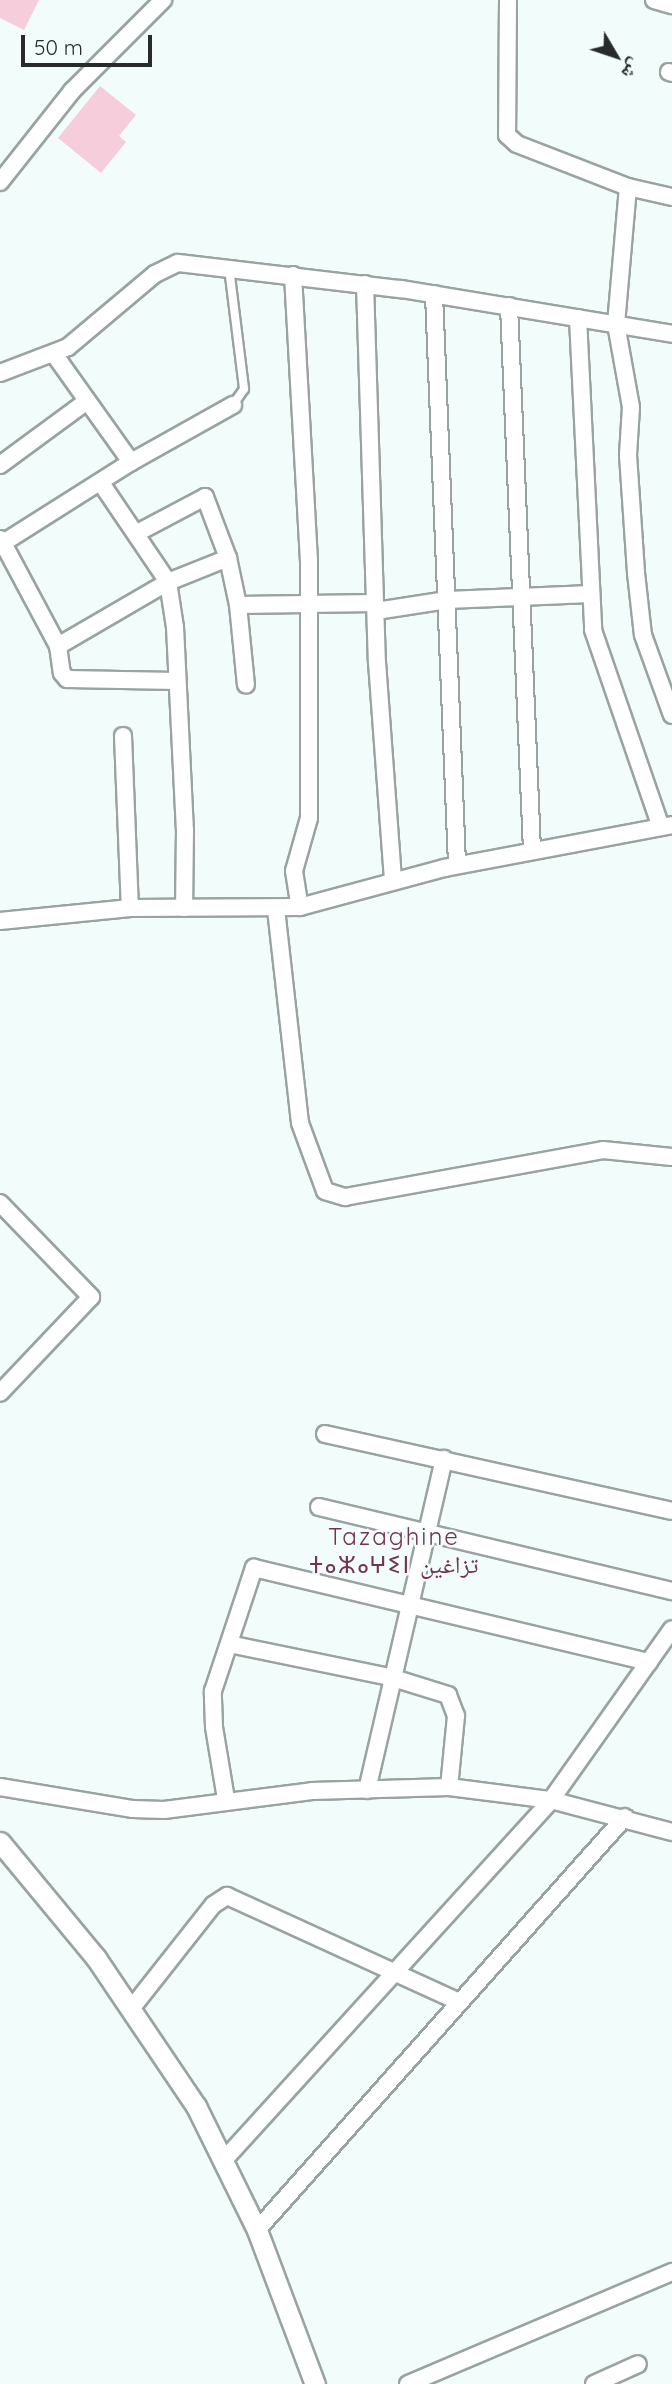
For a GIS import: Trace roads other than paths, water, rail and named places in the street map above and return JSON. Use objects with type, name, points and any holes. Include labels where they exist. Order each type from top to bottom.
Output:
[{"type":"street","points":[[0,182],[72,92],[163,0]]},
{"type":"street","points":[[508,0],[507,135],[517,144],[628,187],[672,197]]},
{"type":"street","points":[[654,0],[672,5]]},
{"type":"street","points":[[628,187],[617,324],[631,407],[628,455],[643,635],[670,702]]},
{"type":"street","points":[[0,373],[54,354],[83,337],[156,274],[178,263],[365,284],[672,334]]},
{"type":"street","points":[[293,275],[309,607],[309,818],[294,871],[300,907]]},
{"type":"street","points":[[365,284],[375,607],[393,880]]},
{"type":"street","points":[[434,294],[457,865]]},
{"type":"street","points":[[509,306],[519,595],[532,850]]},
{"type":"street","points":[[0,921],[130,908],[300,907],[457,865],[666,826],[598,653],[591,594],[578,317]]},
{"type":"street","points":[[54,354],[131,462]]},
{"type":"street","points":[[0,465],[87,401]]},
{"type":"street","points":[[177,681],[67,679],[62,673],[58,646],[2,541],[101,483],[131,462],[233,405]]},
{"type":"street","points":[[101,483],[168,582],[177,681],[184,908]]},
{"type":"street","points":[[137,533],[202,497],[228,558],[239,605],[246,685]]},
{"type":"street","points":[[58,646],[168,582],[228,558]]},
{"type":"street","points":[[239,605],[375,607],[519,595],[591,594]]},
{"type":"street","points":[[123,736],[130,908]]},
{"type":"street","points":[[276,909],[300,1123],[325,1191],[345,1196],[603,1150],[672,1157]]},
{"type":"street","points":[[0,1203],[91,1297],[0,1393]]},
{"type":"street","points":[[325,1434],[672,1511]]},
{"type":"street","points":[[367,1790],[407,1603],[444,1459]]},
{"type":"street","points":[[319,1507],[672,1591]]},
{"type":"street","points":[[226,1799],[214,1727],[213,1691],[254,1568],[649,1662]]},
{"type":"street","points":[[223,2161],[551,1800],[672,1629]]},
{"type":"street","points":[[229,1644],[390,1677],[448,1695],[453,1703],[449,1787]]},
{"type":"street","points":[[0,1787],[133,1809],[164,1810],[226,1799],[449,1787],[551,1800],[625,1816],[672,1832]]},
{"type":"street","points":[[257,2230],[625,1816]]},
{"type":"street","points":[[0,1842],[55,1905],[131,2008],[196,2106],[257,2230],[315,2384]]},
{"type":"street","points":[[131,2008],[213,1905],[228,1896],[460,2002]]},
{"type":"street","points":[[408,2384],[672,2272]]},
{"type":"street","points":[[594,2384],[638,2364]]},
{"type":"lane","points":[[229,268],[244,389],[233,405]]},
{"type":"district","name":"Tazaghine ⵜⴰⵣⴰⵖⵉⵏ تزاغين","points":[[394,1551]]}]
